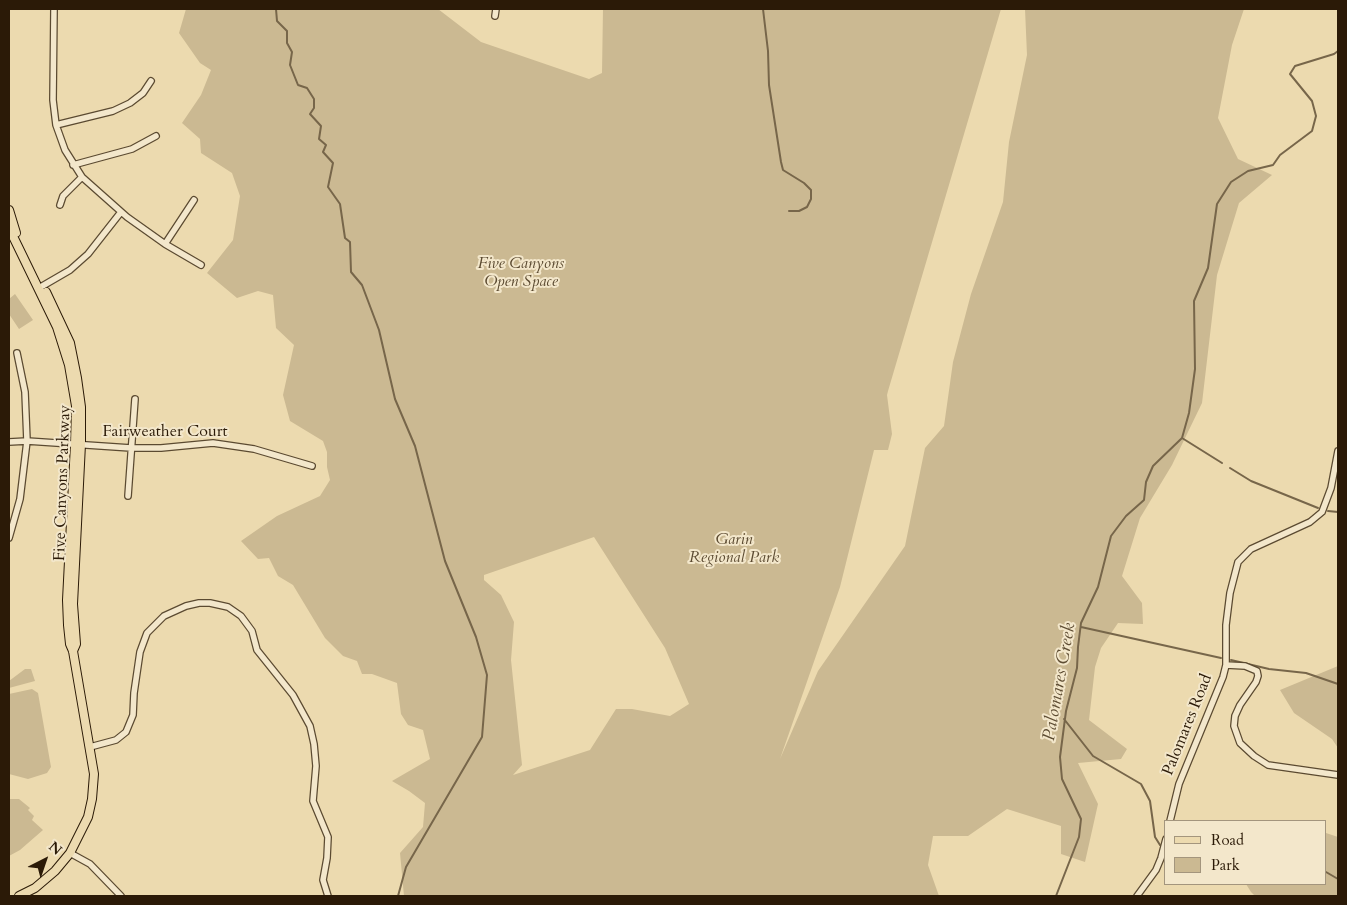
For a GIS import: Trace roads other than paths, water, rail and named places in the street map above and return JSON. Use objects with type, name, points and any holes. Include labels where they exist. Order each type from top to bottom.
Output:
[{"type":"main road","name":"Five Canyons Parkway","points":[[9,210],[18,240],[41,287]]},
{"type":"main road","name":"Five Canyons Parkway","points":[[9,228],[25,263],[60,320],[70,343],[74,362],[81,407],[73,604],[76,644],[73,651],[94,774],[88,817],[70,853],[55,871],[35,888],[19,896]]},
{"type":"street","points":[[54,9],[53,100],[56,125],[73,165],[82,177],[122,212],[165,244],[201,265]]},
{"type":"street","points":[[495,16],[496,9]]},
{"type":"street","points":[[56,125],[113,111],[130,103],[143,93],[151,81]]},
{"type":"street","points":[[73,165],[132,149],[156,136]]},
{"type":"street","points":[[60,205],[63,196],[82,177]]},
{"type":"street","points":[[165,244],[194,200]]},
{"type":"street","points":[[41,287],[70,270],[88,254],[122,212]]},
{"type":"street","points":[[9,538],[20,499],[27,441],[26,392],[17,353]]},
{"type":"street","points":[[128,496],[135,399]]},
{"type":"street","name":"Fairweather Court","points":[[9,442],[27,441],[131,448],[161,448],[213,443],[254,449],[312,466]]},
{"type":"street","name":"Palomares Road","points":[[1170,820],[1179,784],[1224,677],[1226,665],[1226,625],[1230,593],[1238,562],[1251,549],[1310,522],[1322,512],[1331,488],[1338,451]]},
{"type":"street","points":[[90,747],[116,740],[126,732],[133,715],[140,652],[147,633],[164,616],[186,606],[210,603],[228,608],[241,616],[252,630],[257,650],[293,695],[310,726],[316,766],[313,801],[328,837],[323,880],[328,896]]},
{"type":"street","points":[[1226,665],[1244,666],[1257,670],[1256,682],[1240,705],[1235,716],[1234,726],[1240,743],[1254,756],[1268,765],[1338,775]]},
{"type":"street","points":[[1137,896],[1156,870],[1164,847]]},
{"type":"street","points":[[70,853],[90,864],[122,896]]},
{"type":"waterway","points":[[276,9],[277,21],[287,31],[287,43],[292,52],[290,65],[298,85],[307,88],[314,99],[314,108],[310,114],[321,126],[319,139],[326,145],[323,152],[333,163],[328,187],[340,204],[345,238],[350,242],[351,272],[362,285],[379,330],[395,399],[415,446],[445,561],[476,637],[487,675],[482,737],[406,867],[398,896]]},
{"type":"waterway","points":[[763,9],[768,51],[769,85],[783,170],[804,183],[811,190],[811,199],[807,207],[799,211],[789,211]]},
{"type":"waterway","name":"Palomares Creek","points":[[1056,896],[1079,837],[1081,819],[1062,779],[1060,757],[1066,711],[1077,668],[1081,623],[1098,587],[1111,536],[1126,516],[1144,500],[1146,482],[1153,466],[1182,438],[1189,413],[1195,369],[1194,301],[1208,268],[1217,204],[1231,182],[1248,171],[1273,165],[1280,155],[1312,131],[1316,116],[1312,101],[1290,74],[1295,66],[1334,54],[1338,51]]},
{"type":"waterway","points":[[1182,438],[1222,463]]},
{"type":"waterway","points":[[1230,468],[1251,481],[1318,508]]},
{"type":"waterway","points":[[1328,511],[1338,512]]},
{"type":"waterway","points":[[1081,627],[1221,658]]},
{"type":"waterway","points":[[1231,660],[1269,669],[1306,673],[1338,684]]},
{"type":"waterway","points":[[1064,719],[1093,756],[1141,784],[1150,801],[1155,837],[1160,845]]},
{"type":"waterway","points":[[1327,873],[1338,879]]},
{"type":"park label","name":"Five Canyons Open Space","points":[[521,273]]},
{"type":"park label","name":"Garin Regional Park","points":[[734,549]]}]
